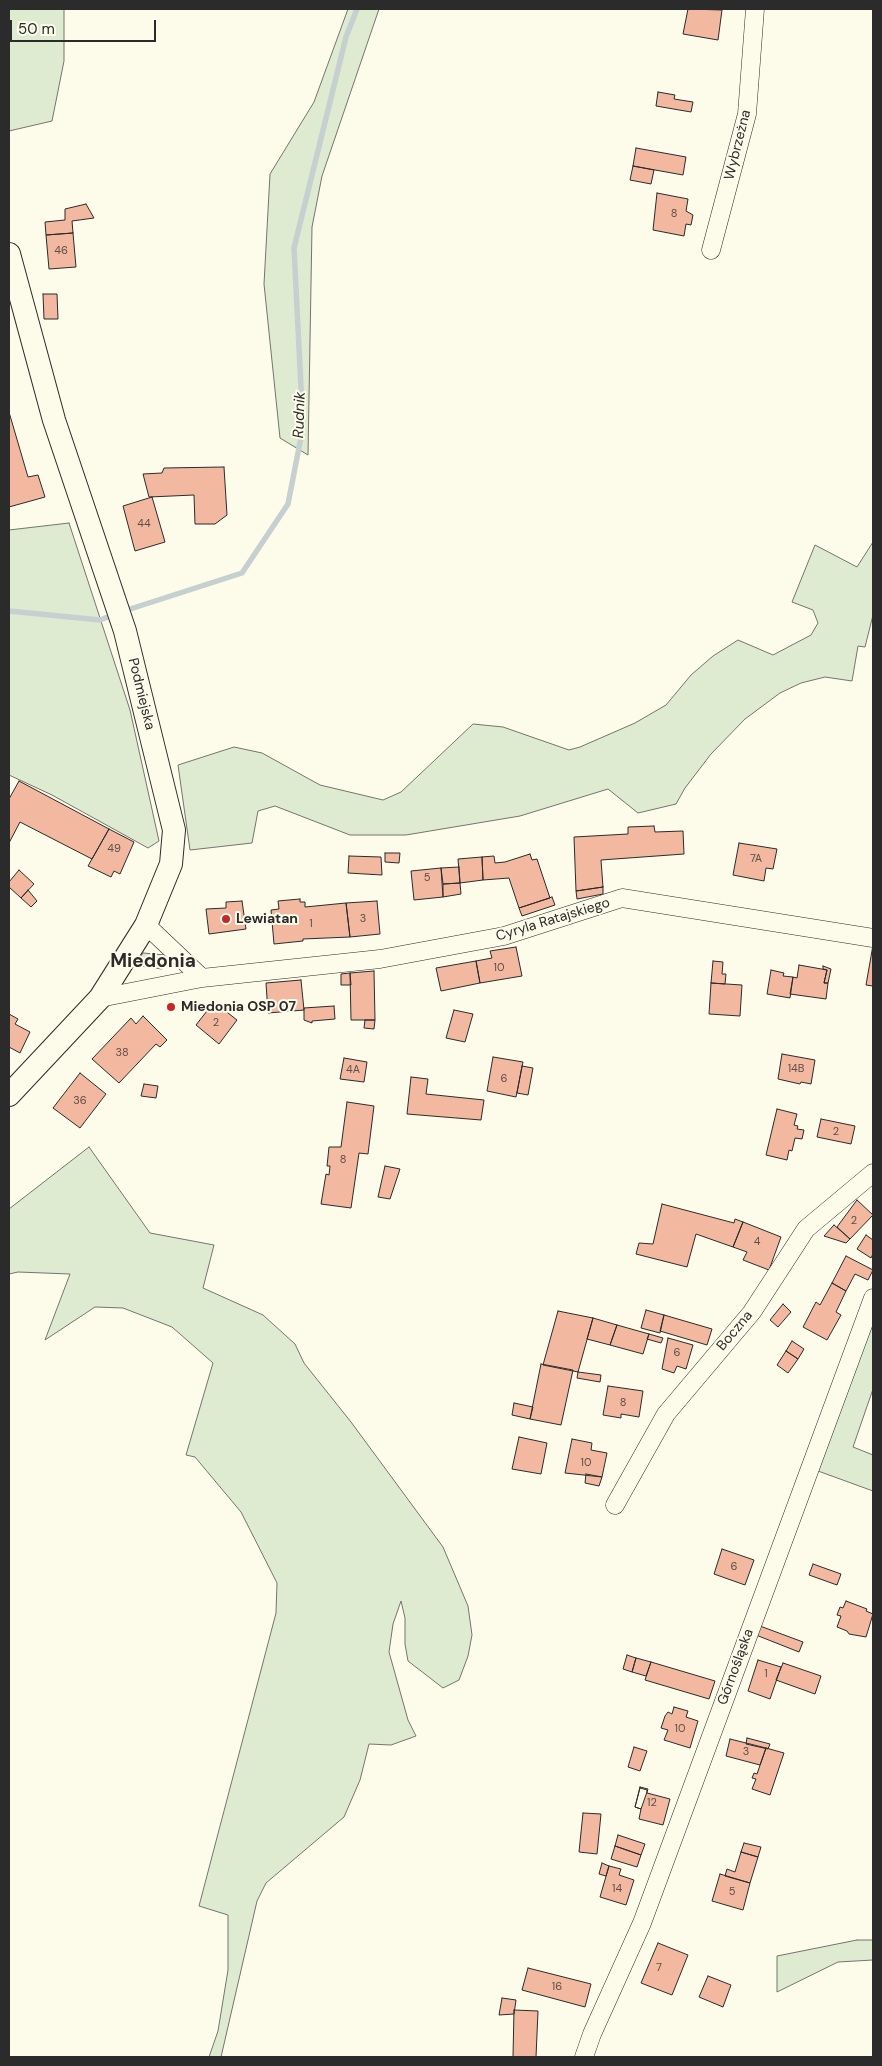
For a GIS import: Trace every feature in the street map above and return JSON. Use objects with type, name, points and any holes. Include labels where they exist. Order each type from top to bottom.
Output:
[{"type":"street","name":"Wybrzeżna","points":[[711,250],[747,114],[756,9]]},
{"type":"street","name":"Podmiejska","points":[[9,254],[54,420],[125,631],[174,830],[171,864],[146,925],[100,998],[12,1086]]},
{"type":"street","name":"Cyryla Ratajskiego","points":[[100,998],[202,978],[380,959],[504,936],[622,898],[873,938]]},
{"type":"street","points":[[146,925],[202,978]]},
{"type":"street","name":"Boczna","points":[[615,1505],[666,1414],[752,1312],[806,1230],[873,1173]]},
{"type":"street","name":"Górnośląska","points":[[584,2057],[592,2034],[642,1923],[873,1298]]},
{"type":"green space","points":[[9,9],[64,9],[64,61],[52,121],[9,131]]},
{"type":"green space","points":[[348,9],[379,9],[322,176],[312,227],[308,455],[280,438],[264,284],[270,174],[314,102]]},
{"type":"green space","points":[[69,523],[130,710],[159,841],[148,848],[52,795],[9,775],[9,530]]},
{"type":"green space","points":[[873,542],[873,615],[865,647],[858,646],[852,681],[825,677],[801,683],[780,693],[745,719],[711,754],[685,788],[676,804],[638,813],[608,789],[520,816],[406,835],[350,835],[275,806],[258,811],[252,843],[190,850],[178,765],[234,747],[262,753],[320,785],[383,800],[401,792],[473,724],[503,727],[569,750],[580,747],[635,723],[666,705],[691,675],[713,656],[738,640],[773,655],[811,635],[818,623],[813,610],[792,602],[815,545],[857,567]]},
{"type":"green space","points":[[143,953],[165,955],[168,959],[167,964],[162,969],[140,966],[137,962]]},
{"type":"green space","points":[[89,1147],[150,1233],[214,1245],[203,1288],[263,1315],[295,1344],[304,1363],[351,1422],[443,1547],[468,1606],[472,1635],[468,1656],[459,1680],[443,1688],[408,1661],[405,1644],[405,1618],[401,1601],[393,1624],[389,1652],[408,1720],[416,1736],[391,1745],[369,1744],[360,1780],[344,1817],[266,1883],[257,1901],[221,2057],[209,2057],[218,2031],[228,1970],[228,1915],[199,1906],[276,1613],[277,1583],[241,1512],[195,1457],[186,1455],[213,1363],[172,1327],[123,1308],[95,1307],[45,1340],[70,1274],[18,1272],[9,1274],[9,1209]]},
{"type":"green space","points":[[873,1317],[873,1389],[853,1447],[873,1455],[873,1491],[818,1471]]},
{"type":"green space","points":[[857,1940],[873,1940],[873,1960],[838,1962],[777,1992],[777,1956]]},
{"type":"building","points":[[688,9],[722,10],[718,40],[683,34]]},
{"type":"building","points":[[658,92],[675,95],[674,99],[693,102],[691,112],[656,106]]},
{"type":"building","points":[[636,148],[686,157],[683,175],[633,166]]},
{"type":"building","points":[[633,166],[654,170],[651,184],[630,180]]},
{"type":"building","points":[[657,193],[688,199],[686,211],[693,215],[691,225],[686,224],[684,236],[653,230]]},
{"type":"building","points":[[86,204],[94,218],[72,221],[73,233],[46,235],[45,222],[65,220],[65,209]]},
{"type":"building","points":[[73,233],[76,267],[49,269],[46,235]]},
{"type":"building","points":[[43,294],[57,294],[58,319],[44,319]]},
{"type":"building","points":[[9,412],[28,477],[38,475],[45,497],[9,507]]},
{"type":"building","points":[[224,467],[227,515],[215,524],[195,524],[194,495],[149,497],[143,474],[162,473],[164,468]]},
{"type":"building","points":[[152,497],[165,542],[135,551],[123,506]]},
{"type":"building","points":[[19,781],[109,829],[92,859],[20,822],[9,843],[9,799]]},
{"type":"building","points":[[654,826],[655,832],[683,831],[684,854],[601,860],[603,887],[576,891],[574,837],[628,834],[628,827]]},
{"type":"building","points":[[109,829],[134,842],[120,874],[114,871],[111,877],[88,866]]},
{"type":"building","points":[[739,843],[777,849],[773,869],[766,868],[764,881],[733,875]]},
{"type":"building","points":[[385,853],[400,853],[399,863],[385,862]]},
{"type":"building","points":[[530,854],[532,860],[537,859],[550,898],[519,908],[509,878],[483,880],[482,857],[494,856],[495,863],[505,862]]},
{"type":"building","points":[[349,856],[381,857],[382,875],[348,873]]},
{"type":"building","points":[[482,857],[483,880],[460,883],[458,859]]},
{"type":"building","points":[[459,867],[460,883],[443,884],[441,868]]},
{"type":"building","points":[[441,868],[443,897],[414,900],[411,871]]},
{"type":"building","points":[[19,870],[34,884],[21,898],[9,887],[9,882]]},
{"type":"building","points":[[460,883],[461,894],[443,897],[443,884]]},
{"type":"building","points":[[603,887],[603,894],[577,899],[576,891]]},
{"type":"building","points":[[28,890],[37,901],[31,907],[21,898]]},
{"type":"building","points":[[552,897],[555,905],[522,916],[519,908]]},
{"type":"building","points":[[300,899],[300,902],[305,902],[305,907],[346,903],[350,937],[303,939],[303,941],[274,944],[271,910],[279,909],[278,901]]},
{"type":"building","name":"Lewiatan","points":[[242,901],[246,929],[209,934],[206,909],[226,908],[226,902]]},
{"type":"building","points":[[377,901],[380,934],[350,937],[346,903]]},
{"type":"building","points":[[873,945],[873,986],[866,985]]},
{"type":"building","points":[[516,947],[522,976],[480,983],[476,961],[492,958],[490,951]]},
{"type":"building","points":[[476,961],[480,983],[441,991],[436,968]]},
{"type":"building","points":[[713,961],[723,962],[722,974],[726,974],[725,984],[711,983]]},
{"type":"building","points":[[799,965],[827,970],[824,983],[828,983],[826,999],[790,994],[793,977],[797,978]]},
{"type":"building","points":[[823,966],[831,969],[828,983],[824,983],[827,970],[823,969]]},
{"type":"building","points":[[771,970],[784,973],[783,976],[793,977],[790,998],[767,994]]},
{"type":"building","points":[[374,971],[375,1020],[351,1020],[350,973]]},
{"type":"building","points":[[350,973],[351,985],[341,985],[341,974]]},
{"type":"building","points":[[301,980],[304,1010],[268,1013],[266,983]]},
{"type":"building","points":[[711,983],[742,985],[740,1016],[709,1014]]},
{"type":"building","points":[[214,1002],[237,1020],[219,1044],[196,1025]]},
{"type":"building","points":[[334,1006],[335,1019],[312,1021],[312,1023],[304,1020],[304,1008]]},
{"type":"building","points":[[454,1010],[473,1014],[465,1042],[446,1038]]},
{"type":"building","points":[[9,1014],[18,1019],[15,1024],[30,1032],[20,1053],[9,1047]]},
{"type":"building","points":[[143,1016],[167,1040],[160,1047],[156,1044],[119,1083],[92,1059],[131,1018],[136,1024]]},
{"type":"building","points":[[365,1020],[375,1020],[374,1029],[364,1028]]},
{"type":"building","points":[[782,1054],[815,1060],[811,1084],[801,1082],[800,1084],[778,1079]]},
{"type":"building","points":[[493,1057],[523,1062],[516,1097],[487,1091]]},
{"type":"building","points":[[344,1058],[367,1062],[364,1082],[340,1079]]},
{"type":"building","points":[[522,1066],[533,1068],[528,1095],[517,1093]]},
{"type":"building","points":[[80,1073],[106,1094],[80,1128],[53,1108]]},
{"type":"building","points":[[411,1077],[428,1079],[426,1094],[484,1100],[481,1120],[407,1114]]},
{"type":"building","points":[[144,1084],[158,1086],[156,1098],[141,1096]]},
{"type":"building","points":[[347,1102],[374,1106],[368,1154],[359,1153],[351,1208],[321,1204],[326,1174],[329,1175],[330,1166],[327,1166],[329,1147],[341,1147]]},
{"type":"building","points":[[777,1109],[797,1114],[794,1125],[798,1126],[797,1129],[804,1130],[802,1139],[795,1138],[792,1151],[789,1150],[787,1160],[766,1155]]},
{"type":"building","points":[[821,1119],[855,1126],[851,1144],[817,1137]]},
{"type":"building","points":[[385,1166],[400,1169],[390,1199],[378,1197]]},
{"type":"building","points":[[857,1200],[873,1215],[850,1239],[837,1227]]},
{"type":"building","points":[[662,1204],[734,1223],[735,1219],[743,1222],[733,1247],[696,1234],[687,1267],[636,1254],[639,1243],[653,1244]]},
{"type":"building","points":[[743,1222],[781,1237],[769,1270],[743,1260],[747,1252],[733,1247]]},
{"type":"building","points":[[834,1225],[850,1239],[846,1243],[824,1236]]},
{"type":"building","points":[[866,1235],[873,1240],[873,1254],[871,1258],[857,1249]]},
{"type":"building","points":[[846,1256],[873,1270],[868,1280],[855,1274],[846,1291],[832,1283]]},
{"type":"building","points":[[832,1283],[846,1291],[836,1312],[841,1315],[827,1340],[803,1327],[816,1302],[820,1305]]},
{"type":"building","points":[[783,1304],[791,1312],[778,1327],[770,1320]]},
{"type":"building","points":[[646,1310],[664,1315],[660,1333],[641,1328]]},
{"type":"building","points":[[558,1311],[593,1318],[578,1372],[543,1365]]},
{"type":"building","points":[[664,1315],[712,1329],[707,1345],[660,1331]]},
{"type":"building","points":[[593,1318],[617,1325],[610,1345],[587,1339]]},
{"type":"building","points":[[617,1325],[649,1334],[643,1354],[610,1345]]},
{"type":"building","points":[[649,1334],[663,1338],[661,1343],[647,1339]]},
{"type":"building","points":[[668,1338],[693,1345],[686,1369],[677,1366],[674,1373],[662,1369]]},
{"type":"building","points":[[792,1341],[804,1349],[798,1359],[786,1351]]},
{"type":"building","points":[[786,1351],[798,1359],[788,1373],[777,1365]]},
{"type":"building","points":[[541,1364],[573,1370],[561,1425],[530,1419]]},
{"type":"building","points":[[578,1372],[601,1375],[600,1382],[577,1378]]},
{"type":"building","points":[[608,1386],[643,1391],[639,1417],[621,1414],[621,1418],[603,1415]]},
{"type":"building","points":[[514,1403],[533,1407],[530,1419],[512,1415]]},
{"type":"building","points":[[519,1437],[547,1443],[541,1474],[512,1469]]},
{"type":"building","points":[[572,1439],[592,1443],[591,1450],[607,1453],[602,1477],[565,1473]]},
{"type":"building","points":[[586,1474],[602,1477],[599,1486],[585,1483]]},
{"type":"building","points":[[722,1549],[754,1560],[745,1585],[714,1574]]},
{"type":"building","points":[[813,1564],[841,1574],[837,1585],[809,1575]]},
{"type":"building","points":[[846,1601],[867,1609],[866,1611],[873,1614],[866,1637],[849,1634],[847,1631],[837,1627],[841,1616],[837,1615],[840,1607],[843,1608]]},
{"type":"building","points":[[760,1626],[803,1642],[799,1652],[756,1635]]},
{"type":"building","points":[[627,1655],[636,1658],[632,1672],[623,1669]]},
{"type":"building","points":[[636,1658],[651,1662],[646,1676],[632,1672]]},
{"type":"building","points":[[758,1660],[781,1667],[770,1699],[748,1691]]},
{"type":"building","points":[[651,1662],[715,1681],[709,1699],[645,1680]]},
{"type":"building","points":[[783,1663],[821,1676],[815,1694],[776,1680]]},
{"type":"building","points":[[674,1707],[688,1711],[686,1717],[698,1721],[690,1748],[664,1740],[668,1730],[661,1728],[665,1716],[668,1712],[672,1714]]},
{"type":"building","points":[[747,1738],[770,1744],[768,1749],[746,1744]]},
{"type":"building","points":[[730,1739],[766,1748],[760,1765],[726,1756]]},
{"type":"building","points":[[634,1747],[647,1751],[640,1771],[628,1767]]},
{"type":"building","points":[[766,1748],[784,1753],[770,1795],[752,1789],[756,1779],[752,1778],[754,1773],[757,1774]]},
{"type":"building","points":[[640,1787],[648,1789],[641,1809],[635,1807]]},
{"type":"building","points":[[640,1788],[647,1790],[647,1793],[670,1799],[663,1825],[639,1819],[641,1809],[635,1807]]},
{"type":"building","points":[[583,1813],[601,1814],[597,1854],[579,1852]]},
{"type":"building","points":[[618,1835],[645,1844],[641,1855],[615,1846]]},
{"type":"building","points":[[744,1843],[761,1847],[758,1857],[741,1852]]},
{"type":"building","points":[[615,1846],[641,1855],[637,1867],[611,1859]]},
{"type":"building","points":[[741,1852],[758,1857],[750,1883],[725,1876],[727,1869],[735,1872]]},
{"type":"building","points":[[602,1863],[609,1866],[606,1876],[599,1874]]},
{"type":"building","points":[[609,1866],[621,1869],[619,1875],[634,1880],[626,1905],[600,1897]]},
{"type":"building","points":[[720,1874],[750,1883],[743,1910],[712,1901]]},
{"type":"building","points":[[658,1943],[688,1955],[672,1995],[641,1983]]},
{"type":"building","points":[[528,1968],[591,1984],[585,2007],[522,1990]]},
{"type":"building","points":[[708,1976],[731,1985],[723,2007],[699,1997]]},
{"type":"building","points":[[502,1998],[516,2000],[514,2014],[499,2015]]},
{"type":"building","points":[[514,2010],[538,2011],[536,2057],[513,2057]]},
{"type":"waterway","name":"Rudnik","points":[[124,611],[242,573],[288,504],[303,427],[294,248],[346,37],[357,9]]},
{"type":"waterway","name":"Rudnik","points":[[9,611],[100,620],[115,614]]},
{"type":"place","name":"Lewiatan","points":[[226,919]]},
{"type":"place","name":"Miedonia OSP 07","points":[[171,1007]]},
{"type":"district","name":"Miedonia","points":[[153,962]]}]
